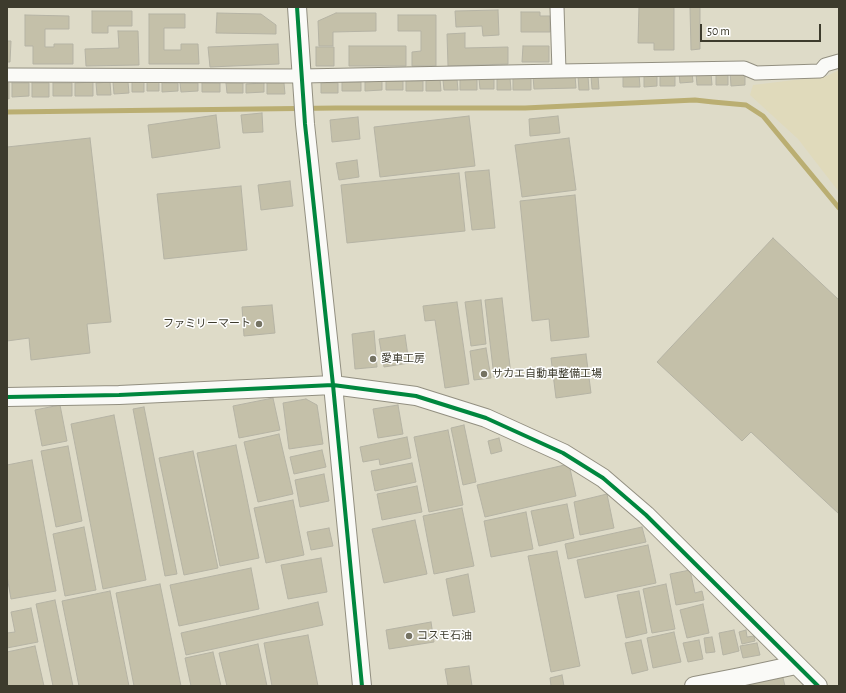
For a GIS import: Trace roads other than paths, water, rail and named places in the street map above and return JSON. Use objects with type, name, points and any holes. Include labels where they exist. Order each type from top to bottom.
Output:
[{"type":"street","points":[[297,7],[305,118],[362,686]]},
{"type":"street","points":[[558,7],[559,71]]},
{"type":"street","points":[[7,75],[302,76],[744,68],[756,73],[820,71],[825,65],[839,61]]},
{"type":"street","points":[[7,397],[119,395],[333,385],[416,396],[486,418],[563,453],[603,478],[646,515],[818,686]]},
{"type":"street","points":[[694,686],[796,665]]},
{"type":"waterway","points":[[7,112],[337,108],[525,108],[695,100],[746,105],[763,116],[839,208]]},
{"type":"place","name":"ファミリーマート","points":[[259,324]]},
{"type":"place","name":"愛車工房","points":[[373,359]]},
{"type":"place","name":"サカエ自動車整備工場","points":[[484,374]]},
{"type":"place","name":"コスモ石油","points":[[409,636]]}]
